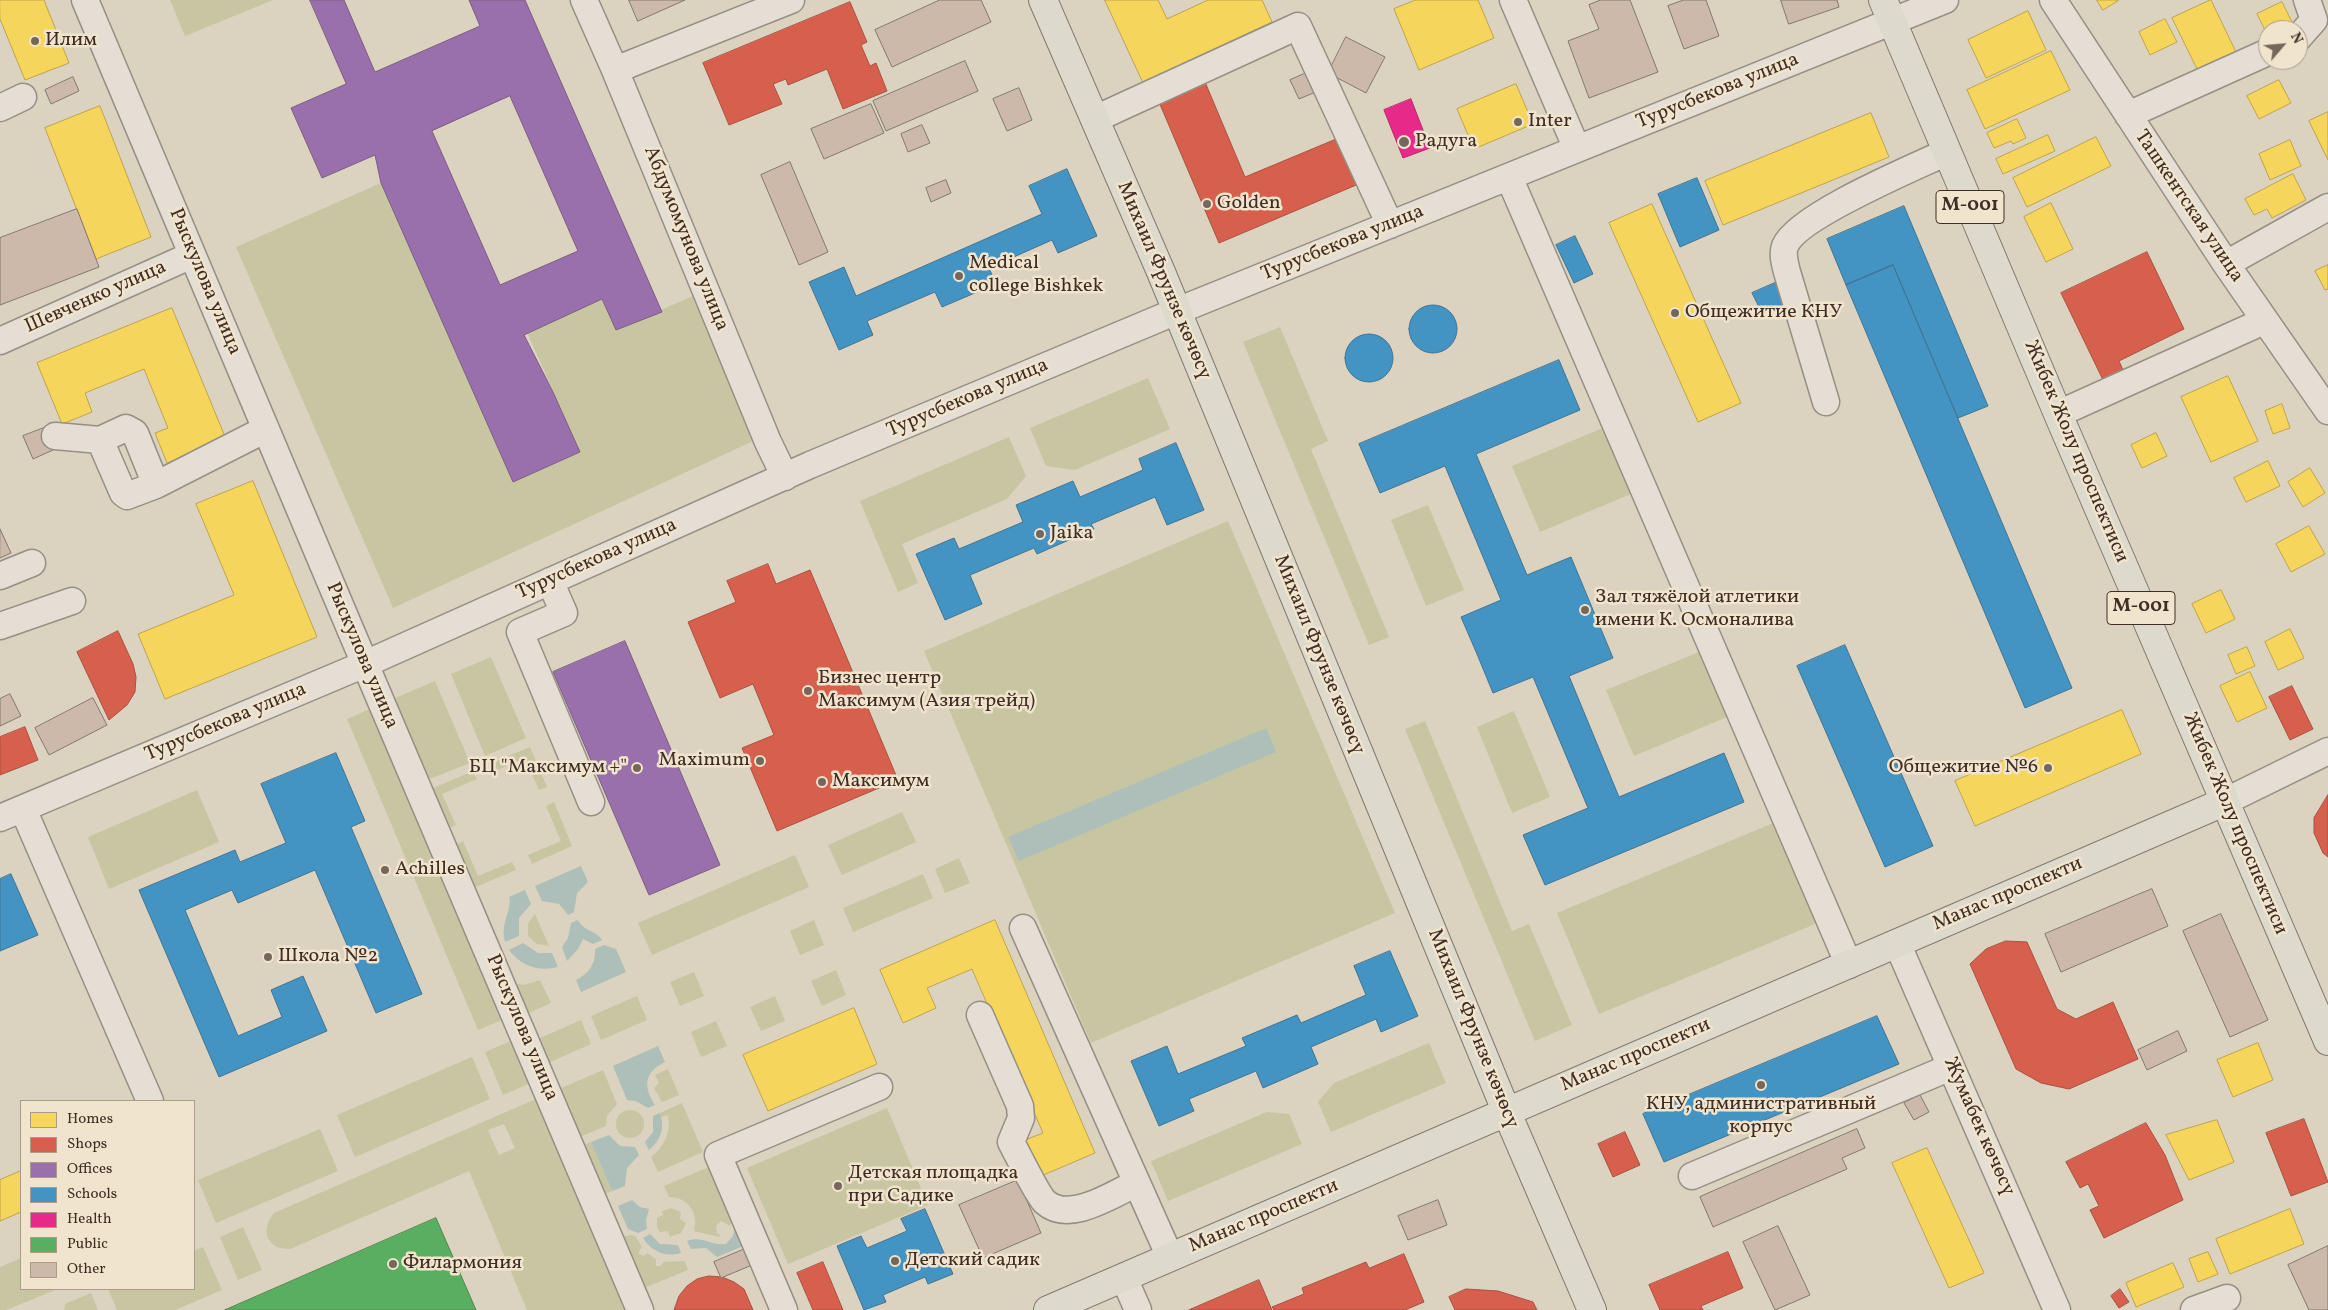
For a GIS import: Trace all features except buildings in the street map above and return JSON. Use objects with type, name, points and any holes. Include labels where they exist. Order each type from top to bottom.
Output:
[{"type":"main road","name":"Михаил Фрунзе көчөсү","points":[[1043,0],[1177,311],[1506,1113],[1592,1310]]},
{"type":"main road","name":"Жибек Жолу проспектиси","points":[[1888,11],[2058,414],[2328,1041]]},
{"type":"main road","name":"Манас проспекти","points":[[1048,1310],[2224,802]]},
{"type":"street","name":"Рыскулова улица","points":[[85,0],[640,1310]]},
{"type":"street","name":"Абдумомунова улица","points":[[584,0],[616,70],[768,442],[785,477]]},
{"type":"street","points":[[616,70],[791,0]]},
{"type":"street","points":[[1513,0],[1577,149]]},
{"type":"street","name":"Турусбекова улица","points":[[11,813],[365,664],[785,477],[1177,311],[1577,149],[1888,11],[1945,0]]},
{"type":"street","name":"Ташкентская улица","points":[[2053,0],[2264,321],[2328,411]]},
{"type":"street","points":[[2306,0],[2314,20],[2308,27]]},
{"type":"street","points":[[1094,119],[1298,26],[1390,225]]},
{"type":"street","points":[[2128,115],[2258,56]]},
{"type":"street","points":[[1826,402],[1787,272],[1784,259],[1785,246],[1799,230],[1833,208],[1947,152]]},
{"type":"street","points":[[1509,177],[1849,964]]},
{"type":"street","points":[[2226,264],[2328,207]]},
{"type":"street","name":"Шевченко улица","points":[[0,341],[192,255]]},
{"type":"street","points":[[2058,414],[2264,321]]},
{"type":"street","points":[[56,436],[100,440],[126,428],[130,429],[135,433],[156,484]]},
{"type":"street","points":[[100,440],[123,493],[127,496],[156,484],[266,429]]},
{"type":"street","points":[[0,576],[32,563]]},
{"type":"street","points":[[550,581],[564,613],[520,632],[591,802]]},
{"type":"street","points":[[0,626],[72,600]]},
{"type":"street","points":[[2224,802],[2328,751]]},
{"type":"street","points":[[11,813],[150,1100]]},
{"type":"street","points":[[1023,928],[1170,1257]]},
{"type":"street","name":"Жумабек көчөсү","points":[[1898,943],[2057,1310]]},
{"type":"street","points":[[980,1015],[1020,1106],[1021,1118],[1011,1142],[1045,1202],[1064,1210],[1080,1209],[1137,1183]]},
{"type":"street","points":[[1692,1176],[1952,1067]]},
{"type":"street","points":[[784,1310],[718,1155],[879,1087]]},
{"type":"street","points":[[1124,1278],[1138,1310]]},
{"type":"street","points":[[2194,1310],[2226,1298]]},
{"type":"shaded area","points":[[170,0],[273,0],[185,36]]},
{"type":"shaded area","points":[[381,183],[513,482],[580,452],[527,332],[602,299],[616,330],[704,291],[764,436],[393,608],[236,247]]},
{"type":"shaded area","points":[[1280,327],[1328,441],[1311,449],[1389,637],[1369,645],[1243,342]]},
{"type":"shaded area","points":[[1148,378],[1170,429],[1075,470],[1046,466],[1030,428]]},
{"type":"shaded area","points":[[1610,425],[1638,491],[1540,532],[1512,466]]},
{"type":"shaded area","points":[[1009,437],[1026,476],[1007,499],[902,544],[918,583],[898,592],[860,501]]},
{"type":"shaded area","points":[[1428,505],[1464,590],[1426,606],[1391,520]]},
{"type":"shaded area","points":[[1228,521],[1395,913],[1091,1043],[924,651]]},
{"type":"shaded area","points":[[1704,650],[1732,715],[1634,756],[1606,690]]},
{"type":"shaded area","points":[[491,657],[526,738],[485,756],[451,674]]},
{"type":"shaded area","points":[[435,681],[470,763],[427,780],[393,699]]},
{"type":"shaded area","points":[[370,709],[502,1020],[478,1030],[347,719]]},
{"type":"shaded area","points":[[1514,711],[1550,797],[1512,813],[1477,727]]},
{"type":"shaded area","points":[[1425,721],[1512,931],[1529,924],[1572,1025],[1535,1041],[1405,729]]},
{"type":"shaded area","points":[[1266,728],[1276,752],[1019,861],[1008,837]]},
{"type":"shaded area","points":[[530,747],[547,787],[539,790],[525,758],[493,772],[489,764]]},
{"type":"shaded area","points":[[473,771],[477,779],[442,794],[456,825],[448,829],[431,789]]},
{"type":"shaded area","points":[[197,790],[219,842],[109,889],[88,837]]},
{"type":"shaded area","points":[[554,802],[572,846],[532,864],[528,855],[561,841],[546,806]]},
{"type":"shaded area","points":[[902,812],[916,842],[842,875],[828,845]]},
{"type":"shaded area","points":[[1778,821],[1820,922],[1599,1014],[1557,913]]},
{"type":"shaded area","points":[[463,841],[478,876],[512,862],[516,870],[473,888],[455,845]]},
{"type":"shaded area","points":[[795,855],[809,887],[652,955],[638,923]]},
{"type":"shaded area","points":[[959,858],[970,883],[945,893],[935,869]]},
{"type":"shaded area","points":[[581,866],[588,882],[577,893],[574,912],[568,915],[559,904],[542,901],[535,886]]},
{"type":"shaded area","points":[[923,874],[933,898],[853,932],[843,908]]},
{"type":"shaded area","points":[[525,890],[531,904],[519,918],[519,936],[505,942],[504,928],[510,902],[509,897]]},
{"type":"shaded area","points":[[535,914],[549,946],[537,944],[528,936],[528,923]]},
{"type":"shaded area","points":[[578,920],[580,924],[602,940],[593,944],[583,939],[578,949],[567,961],[562,947],[568,938],[571,923]]},
{"type":"shaded area","points":[[814,920],[824,945],[800,955],[790,931]]},
{"type":"shaded area","points":[[523,943],[538,953],[552,953],[558,967],[537,968],[519,960],[509,950]]},
{"type":"shaded area","points":[[604,945],[616,949],[626,972],[581,992],[576,980],[585,975],[591,968],[595,949]]},
{"type":"shaded area","points":[[836,970],[846,995],[822,1006],[811,981]]},
{"type":"shaded area","points":[[694,972],[704,996],[680,1006],[670,982]]},
{"type":"shaded area","points":[[540,980],[551,1003],[518,1018],[502,981],[524,985]]},
{"type":"shaded area","points":[[637,996],[647,1020],[601,1040],[591,1016]]},
{"type":"shaded area","points":[[775,996],[785,1021],[761,1031],[750,1007]]},
{"type":"shaded area","points":[[581,1020],[591,1044],[548,1063],[538,1039]]},
{"type":"shaded area","points":[[716,1021],[727,1046],[701,1057],[691,1032]]},
{"type":"shaded area","points":[[513,1040],[531,1083],[503,1095],[485,1052]]},
{"type":"shaded area","points":[[1429,1043],[1446,1083],[1331,1132],[1318,1102],[1334,1083]]},
{"type":"shaded area","points":[[658,1046],[665,1062],[649,1075],[647,1086],[655,1105],[648,1108],[636,1101],[627,1100],[613,1066]]},
{"type":"shaded area","points":[[472,1057],[490,1099],[355,1157],[337,1115]]},
{"type":"shaded area","points":[[668,1069],[679,1095],[662,1102],[654,1088],[659,1083],[655,1075]]},
{"type":"shaded area","points":[[603,1070],[617,1104],[607,1116],[606,1126],[580,1137],[559,1089]]},
{"type":"shaded area","points":[[538,1098],[627,1310],[527,1310],[469,1171],[290,1249],[275,1246],[268,1237],[267,1226],[274,1213]],"holes":[[[504,1124],[515,1148],[499,1155],[488,1130]]]},
{"type":"shaded area","points":[[682,1103],[703,1152],[658,1172],[651,1157],[666,1138],[669,1127],[668,1115],[661,1117],[660,1113]]},
{"type":"shaded area","name":"Детская площадка при Садике","points":[[887,1108],[928,1205],[788,1264],[747,1168]]},
{"type":"shaded area","points":[[630,1110],[640,1114],[644,1124],[640,1134],[630,1138],[620,1134],[616,1124],[620,1114]]},
{"type":"shaded area","points":[[1267,1112],[1289,1114],[1302,1144],[1168,1201],[1151,1161]]},
{"type":"shaded area","points":[[660,1113],[661,1133],[649,1150],[645,1142],[653,1132],[653,1116]]},
{"type":"shaded area","points":[[320,1129],[338,1171],[216,1223],[198,1180]]},
{"type":"shaded area","points":[[609,1135],[620,1146],[635,1147],[639,1155],[627,1168],[625,1186],[612,1191],[591,1142]]},
{"type":"shaded area","points":[[591,1142],[612,1191],[604,1194],[583,1145]]},
{"type":"shaded area","points":[[709,1167],[732,1219],[730,1226],[721,1221],[716,1226],[717,1233],[721,1236],[719,1237],[694,1231],[695,1218],[690,1207],[682,1200],[669,1197],[664,1186]]},
{"type":"shaded area","points":[[632,1200],[640,1207],[649,1209],[646,1220],[647,1229],[638,1233],[628,1229],[618,1206]]},
{"type":"shaded area","points":[[671,1208],[681,1212],[680,1219],[686,1223],[681,1233],[670,1237],[668,1231],[660,1232],[657,1227],[657,1218],[663,1215],[662,1211]]},
{"type":"shaded area","points":[[735,1226],[743,1246],[717,1257],[706,1248],[691,1249],[687,1241],[697,1239],[716,1244],[726,1244],[733,1236]]},
{"type":"shaded area","points":[[243,1227],[262,1270],[238,1280],[220,1237]]},
{"type":"shaded area","points":[[650,1234],[660,1244],[678,1245],[681,1253],[669,1255],[654,1250],[643,1238]]},
{"type":"shaded area","points":[[631,1235],[636,1237],[642,1247],[639,1254],[644,1256],[647,1253],[656,1259],[656,1266],[661,1266],[663,1262],[685,1261],[688,1270],[644,1288],[622,1237]]},
{"type":"shaded area","points":[[203,1247],[222,1290],[175,1310],[117,1310],[108,1290],[195,1290],[195,1251]]},
{"type":"shaded area","points":[[20,1258],[20,1290],[56,1290],[6,1310],[0,1310],[0,1267]]},
{"type":"shaded area","points":[[91,1293],[98,1310],[64,1310],[65,1304]]},
{"type":"place","name":"Илим","points":[[35,41]]},
{"type":"place","name":"Inter","points":[[1518,122]]},
{"type":"place","name":"Радуга","points":[[1404,142]]},
{"type":"place","name":"Golden","points":[[1207,204]]},
{"type":"place","name":"Medical college Bishkek","points":[[959,276]]},
{"type":"place","name":"Общежитие КНУ","points":[[1675,313]]},
{"type":"place","name":"Jaika","points":[[1040,534]]},
{"type":"place","name":"Зал тяжёлой атлетики имени К. Осмоналива","points":[[1585,610]]},
{"type":"place","name":"Бизнес центр Максимум (Азия трейд)","points":[[808,691]]},
{"type":"place","name":"Maximum","points":[[760,761]]},
{"type":"place","name":"БЦ \"Максимум +\"","points":[[637,768]]},
{"type":"place","name":"Общежитие №6","points":[[2048,768]]},
{"type":"place","name":"Максимум","points":[[822,782]]},
{"type":"place","name":"Achilles","points":[[385,870]]},
{"type":"place","name":"Школа №2","points":[[268,957]]},
{"type":"place","name":"КНУ, административный корпус","points":[[1761,1085]]},
{"type":"place","name":"Детская площадка при Садике","points":[[838,1186]]},
{"type":"place","name":"Детский садик","points":[[895,1261]]},
{"type":"place","name":"Филармония","points":[[393,1264]]}]
